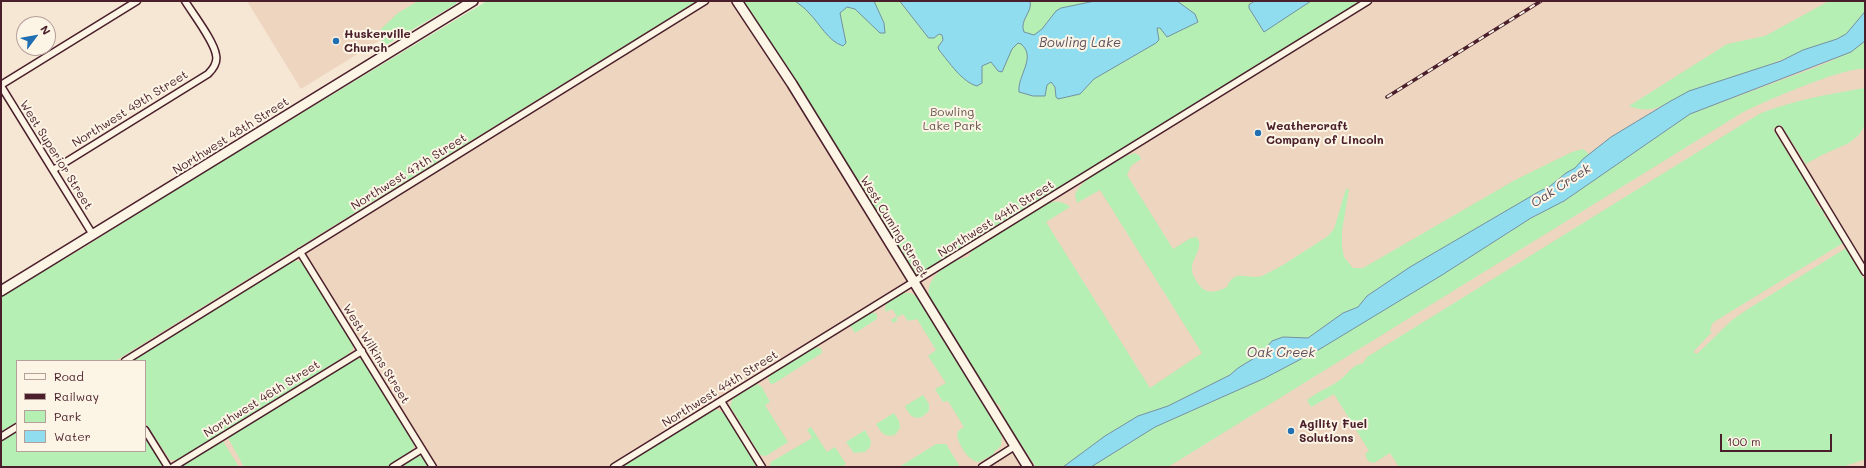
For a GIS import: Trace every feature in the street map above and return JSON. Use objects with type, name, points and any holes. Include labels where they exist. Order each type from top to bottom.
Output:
[{"type":"main road","name":"West Cuming Street","points":[[737,1],[792,84],[1026,464]]},
{"type":"main road","name":"Northwest 48th Street","points":[[1,291],[471,2]]},
{"type":"street","points":[[1,86],[137,1]]},
{"type":"street","name":"Northwest 49th Street","points":[[53,170],[208,74],[216,64],[214,48],[185,1]]},
{"type":"street","name":"Northwest 47th Street","points":[[127,360],[705,1]]},
{"type":"street","name":"Northwest 44th Street","points":[[614,467],[914,283],[1368,1]]},
{"type":"street","name":"West Superior Street","points":[[1,86],[93,235]]},
{"type":"street","points":[[1779,130],[1865,272]]},
{"type":"street","name":"West Wilkins Street","points":[[300,252],[433,467]]},
{"type":"street","name":"Northwest 46th Street","points":[[173,467],[362,351]]},
{"type":"street","points":[[721,401],[762,467]]},
{"type":"street","points":[[1,437],[16,429]]},
{"type":"street","points":[[146,432],[168,467]]},
{"type":"street","points":[[982,467],[1015,446]]},
{"type":"street","points":[[393,467],[422,449]]},
{"type":"shaded area","points":[[247,1],[443,1],[301,89]]},
{"type":"shaded area","points":[[501,1],[1865,1],[1865,467],[1,467],[1,305]]},
{"type":"green space","points":[[418,1],[457,1],[456,4],[386,45],[381,42],[381,29],[398,13]]},
{"type":"green space","points":[[487,1],[697,1],[117,360],[16,360],[16,423],[1,432],[1,296],[83,248],[193,179]]},
{"type":"green space","name":"Bowling Lake Park","points":[[737,1],[1368,1],[914,283]]},
{"type":"green space","points":[[1829,1],[1865,1],[1865,12],[1846,34],[1837,39],[1659,107],[1640,109],[1629,106],[1727,44],[1765,36]]},
{"type":"green space","points":[[1865,41],[1865,69],[1856,69],[1823,79],[1764,102],[1740,114],[1168,467],[1091,467],[1155,427],[1265,378],[1531,218],[1564,201],[1690,114],[1817,67],[1851,52]]},
{"type":"green space","points":[[1865,88],[1865,125],[1859,135],[1849,143],[1806,164],[1781,125],[1773,129],[1816,199],[1815,202],[1824,212],[1824,216],[1843,243],[1717,320],[1712,324],[1710,331],[1712,332],[1693,352],[1697,354],[1732,320],[1748,309],[1846,248],[1865,281],[1865,458],[1863,460],[1842,467],[1399,467],[1390,453],[1374,463],[1368,461],[1365,454],[1369,451],[1334,394],[1311,407],[1307,400],[1340,380],[1352,368],[1363,363],[1367,357],[1759,114],[1798,101]]},
{"type":"green space","points":[[1583,149],[1589,154],[1575,168],[1566,173],[1549,187],[1410,267],[1367,296],[1358,307],[1343,313],[1308,338],[1283,337],[1272,341],[1261,354],[1238,368],[1230,375],[1168,406],[1138,417],[1105,436],[1063,467],[1036,467],[1001,414],[1001,408],[998,404],[996,405],[990,396],[929,296],[931,282],[947,265],[961,258],[968,257],[973,249],[1048,203],[1057,202],[1065,204],[1070,207],[1046,222],[1150,388],[1202,353],[1100,190],[1077,203],[1075,194],[1085,181],[1101,169],[1119,159],[1135,153],[1140,156],[1141,159],[1131,166],[1127,175],[1173,249],[1191,238],[1197,237],[1199,241],[1199,248],[1193,263],[1192,273],[1200,286],[1210,292],[1218,291],[1227,287],[1230,281],[1237,276],[1262,276],[1283,265],[1328,236],[1334,229],[1346,189],[1349,189],[1342,231],[1344,257],[1353,268],[1363,268],[1515,180],[1572,152]]},
{"type":"green space","points":[[292,260],[301,262],[305,265],[353,344],[353,349],[347,355],[178,460],[170,460],[146,424],[146,360],[132,360]]},
{"type":"green space","points":[[902,293],[911,293],[920,299],[1002,433],[1001,446],[994,452],[994,454],[979,462],[971,459],[962,448],[957,436],[958,431],[964,427],[948,401],[943,402],[935,389],[946,383],[928,356],[936,350],[917,319],[908,321],[903,314],[896,318],[898,320],[893,323],[891,320],[897,316],[892,309],[886,312],[886,303]]},
{"type":"green space","points":[[871,312],[877,314],[877,319],[855,333],[850,325]]},
{"type":"green space","points":[[815,347],[821,348],[822,353],[773,384],[770,383],[768,378],[771,374]]},
{"type":"green space","points":[[355,358],[363,360],[414,442],[414,447],[408,454],[387,467],[244,467],[228,438],[231,434]]},
{"type":"green space","points":[[757,384],[762,387],[770,402],[765,405],[788,442],[766,456],[760,455],[730,406],[733,398]]},
{"type":"green space","points":[[923,395],[929,404],[929,411],[922,417],[913,417],[905,406]]},
{"type":"green space","points":[[715,409],[725,413],[759,467],[621,467]]},
{"type":"green space","points":[[894,413],[899,421],[900,428],[895,435],[885,435],[876,424]]},
{"type":"green space","points":[[811,427],[827,452],[835,447],[846,464],[842,467],[769,467],[771,462],[812,438],[807,429]]},
{"type":"green space","points":[[865,430],[871,441],[870,447],[865,452],[854,453],[846,442]]},
{"type":"green space","points":[[16,432],[16,452],[146,452],[146,437],[162,463],[162,467],[1,467],[1,441]]},
{"type":"green space","points":[[220,441],[223,441],[239,467],[179,467]]},
{"type":"green space","points":[[936,444],[946,444],[960,467],[899,467]]},
{"type":"green space","points":[[415,456],[422,457],[429,467],[398,467]]},
{"type":"water","points":[[795,1],[874,1],[884,23],[885,33],[880,33],[855,9],[847,7],[840,13],[846,43],[843,46],[833,40],[807,11]]},
{"type":"water","name":"Bowling Lake","points":[[900,1],[1030,1],[1030,9],[1024,20],[1023,28],[1024,32],[1034,35],[1042,29],[1056,11],[1061,8],[1095,1],[1177,1],[1195,14],[1198,22],[1167,37],[1160,28],[1157,28],[1159,40],[1156,43],[1094,79],[1080,94],[1058,99],[1056,97],[1055,87],[1051,82],[1047,85],[1045,96],[1033,96],[1019,92],[1019,86],[1027,61],[1027,55],[1025,49],[1018,43],[1012,49],[1002,72],[998,71],[991,62],[982,66],[982,83],[977,86],[971,84],[956,71],[939,50],[938,47],[943,40],[942,35],[939,34],[934,38],[929,38]]},
{"type":"water","points":[[1255,1],[1311,1],[1264,32],[1249,8],[1249,5]]},
{"type":"water","name":"Oak Creek","points":[[1865,12],[1865,41],[1851,52],[1690,114],[1564,201],[1531,218],[1442,275],[1320,349],[1265,378],[1155,427],[1091,467],[1063,467],[1105,436],[1138,416],[1168,406],[1230,375],[1238,368],[1261,354],[1272,341],[1283,337],[1308,338],[1343,313],[1358,307],[1367,296],[1410,267],[1549,187],[1566,173],[1575,168],[1583,159],[1611,137],[1669,102],[1689,91],[1781,61],[1803,50],[1837,39],[1846,34]]},
{"type":"railway","points":[[1387,97],[1541,1]]},
{"type":"place","name":"Huskerville Church","points":[[336,41]]},
{"type":"place","name":"Weathercraft Company of Lincoln","points":[[1258,133]]},
{"type":"place","name":"Agility Fuel Solutions","points":[[1291,431]]}]
